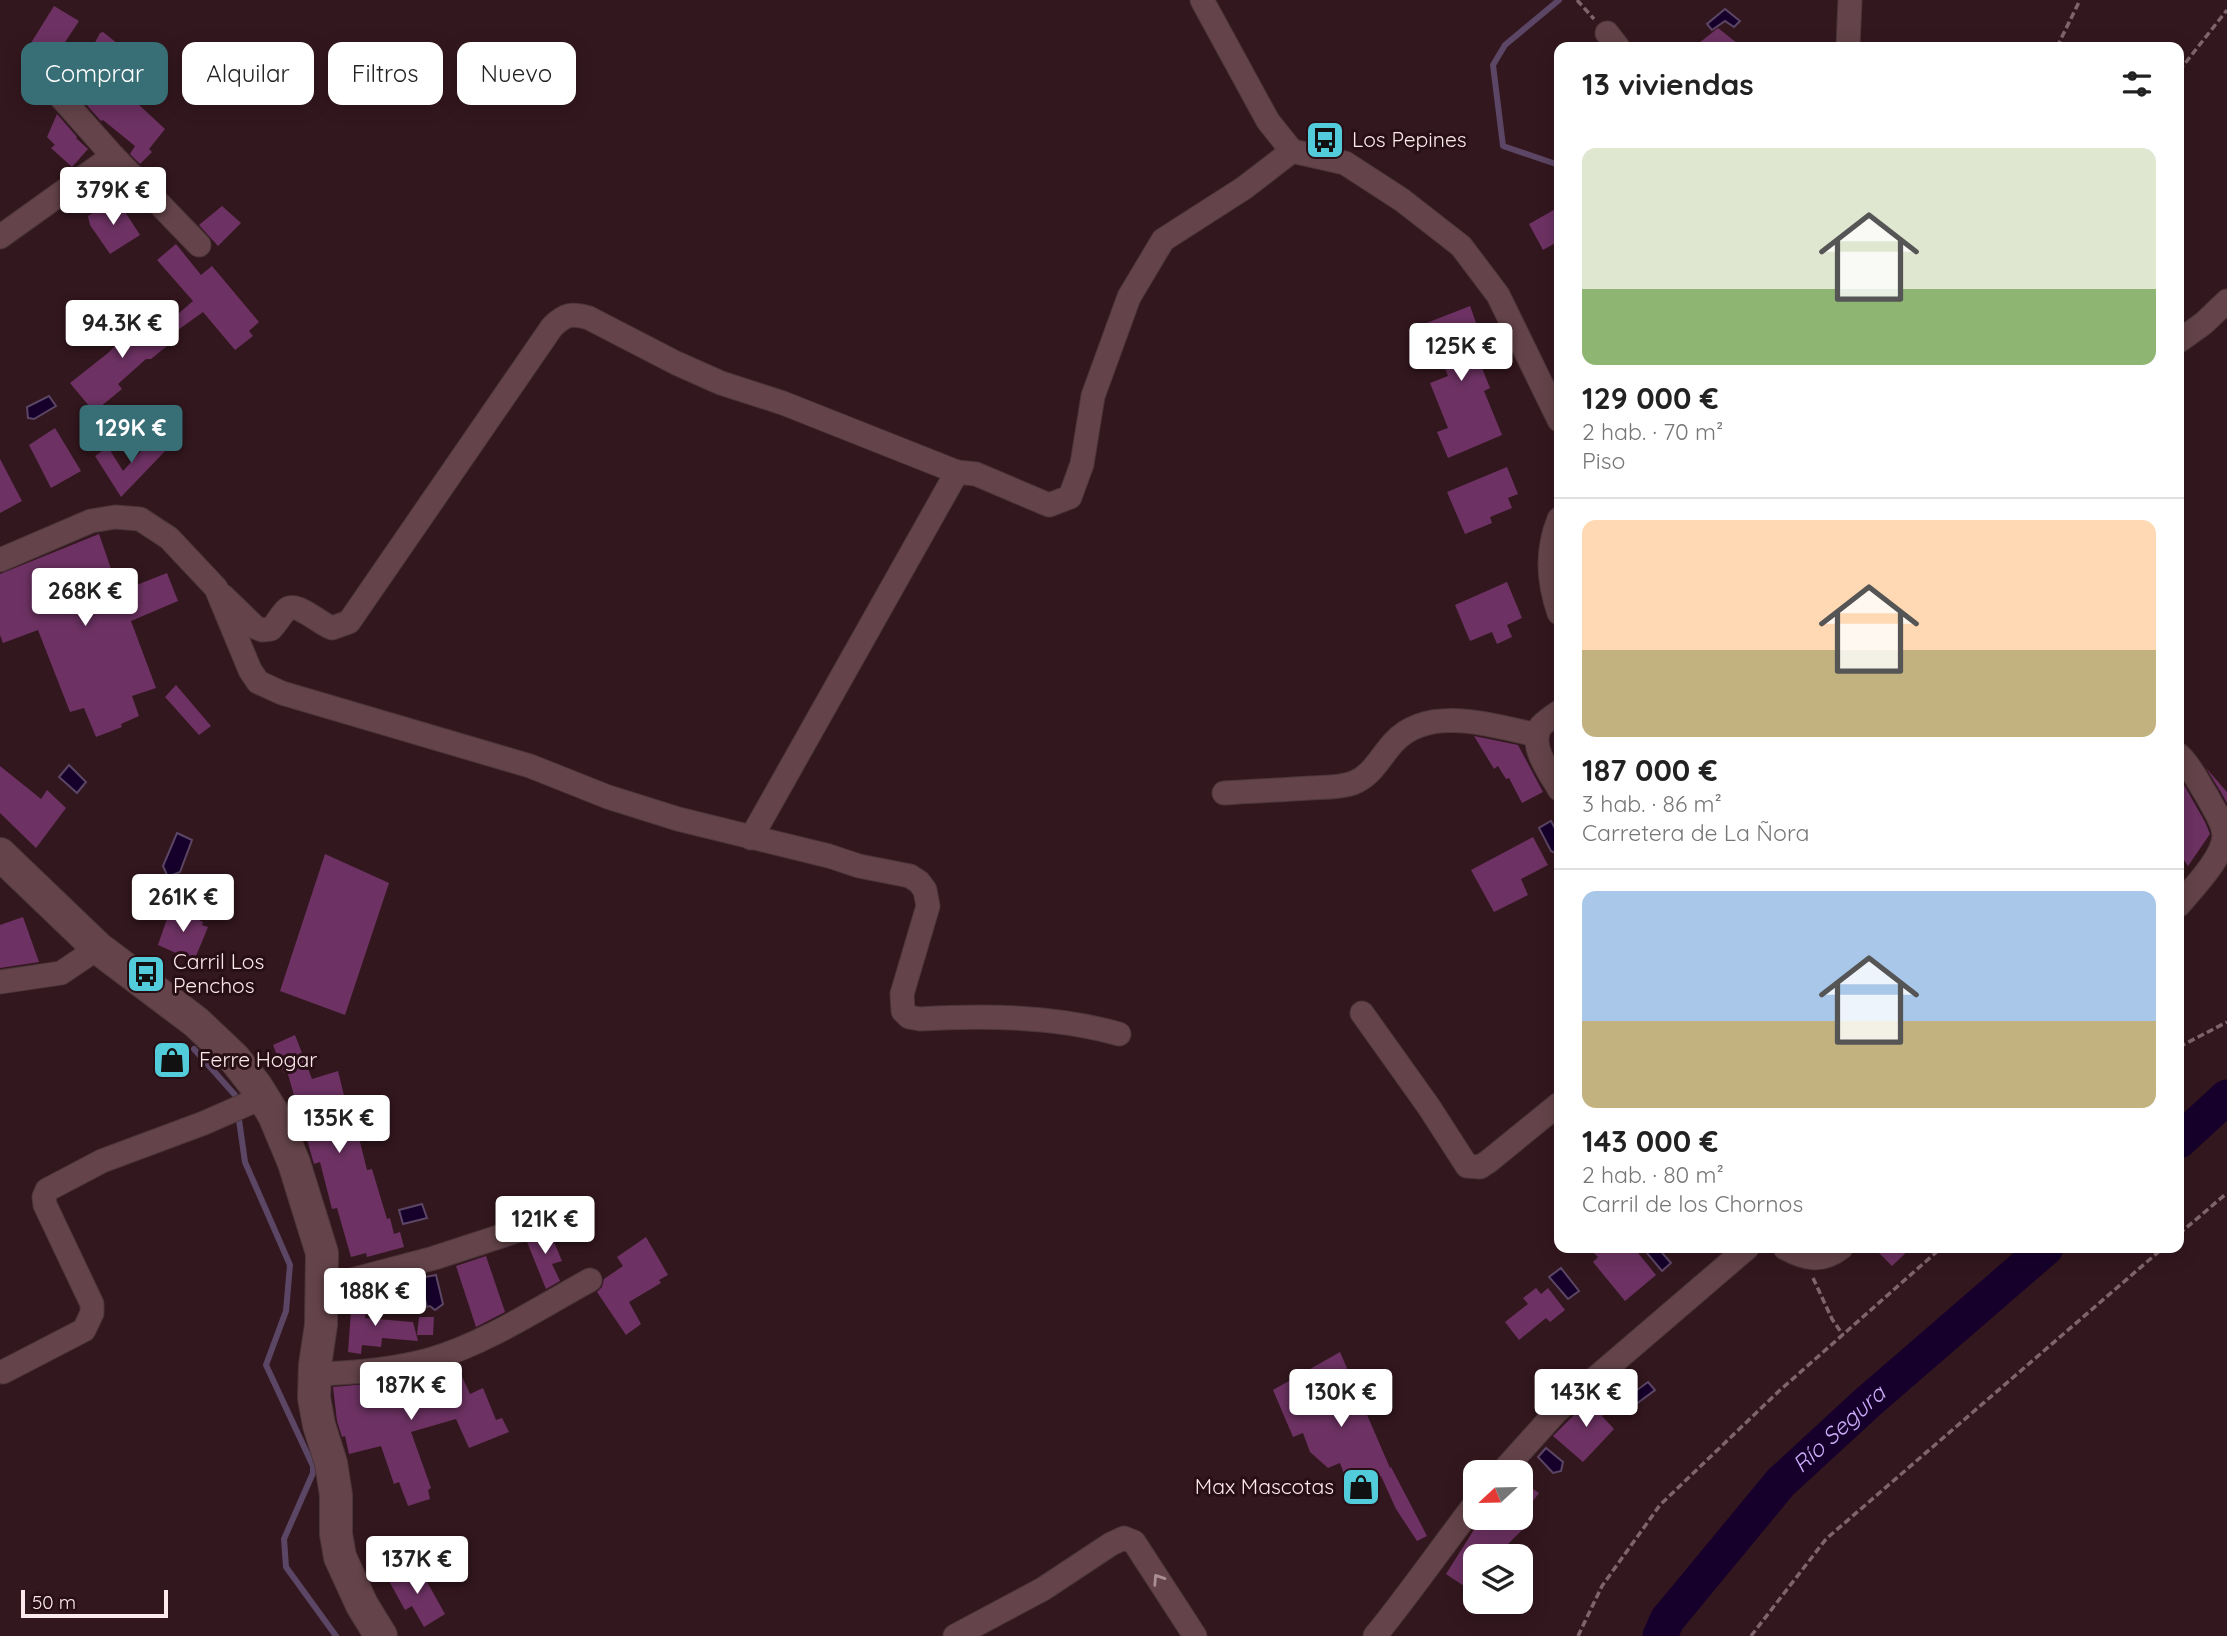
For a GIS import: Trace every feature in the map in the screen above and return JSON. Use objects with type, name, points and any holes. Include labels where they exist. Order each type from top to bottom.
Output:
[{"type":"main road","points":[[0,854],[97,948],[196,1022],[234,1058],[246,1104],[274,1115],[295,1163],[322,1252],[321,1325],[315,1374],[317,1411],[331,1463],[340,1556],[362,1605],[380,1636]]},
{"type":"street","points":[[1202,0],[1268,121],[1292,151],[1345,163],[1402,200],[1461,246],[1498,295],[1554,411]]},
{"type":"street","points":[[1848,42],[1850,0]]},
{"type":"street","points":[[68,105],[199,245]]},
{"type":"street","points":[[244,657],[243,647],[247,636],[271,629],[288,607],[298,607],[310,617],[332,628],[349,622],[552,327],[568,315],[576,314],[589,318],[721,383],[783,403],[957,472],[976,474],[1049,505],[1070,497],[1082,464],[1093,396],[1129,297],[1163,240],[1244,188],[1292,151]]},
{"type":"street","points":[[0,237],[113,156]]},
{"type":"street","points":[[2184,338],[2227,301]]},
{"type":"street","points":[[751,838],[957,472]]},
{"type":"street","points":[[0,560],[91,521],[115,517],[139,519],[169,538],[255,627],[262,630]]},
{"type":"street","points":[[1554,533],[1549,556],[1554,600]]},
{"type":"street","points":[[216,588],[244,657],[258,682],[282,693],[530,766],[608,797],[666,815],[859,866],[900,873],[919,882],[925,890],[928,906],[902,994],[903,1011],[909,1017],[1069,1023],[1119,1034]]},
{"type":"street","points":[[1554,716],[1541,726],[1537,735],[1537,744],[1554,779]]},
{"type":"street","points":[[1224,793],[1349,785],[1369,775],[1404,733],[1415,726],[1430,722],[1443,720],[1476,724],[1537,735]]},
{"type":"street","points":[[2184,760],[2215,810],[2222,824],[2224,837],[2221,850],[2184,899]]},
{"type":"street","points":[[0,982],[61,972],[97,948]]},
{"type":"street","points":[[1362,1013],[1467,1166],[1480,1167],[1554,1108]]},
{"type":"street","points":[[3,1372],[84,1330],[92,1314],[92,1304],[45,1205],[47,1190],[102,1161],[246,1104]]},
{"type":"street","points":[[321,1288],[435,1258],[523,1230]]},
{"type":"street","points":[[1513,1460],[1557,1411],[1741,1253]]},
{"type":"street","points":[[1795,1253],[1809,1259],[1821,1259],[1832,1253]]},
{"type":"street","points":[[315,1374],[366,1373],[431,1359],[466,1346],[590,1280]]},
{"type":"street","points":[[1375,1636],[1463,1520]]},
{"type":"street","points":[[955,1636],[1043,1589],[1124,1538],[1135,1542],[1195,1636]]},
{"type":"path","points":[[2059,42],[2080,0]]},
{"type":"path","points":[[2184,65],[2227,10]]},
{"type":"path","points":[[2184,1044],[2227,1022]]},
{"type":"path","points":[[2184,1230],[2227,1193]]},
{"type":"path","points":[[1578,1636],[1602,1586],[1660,1505],[1779,1391],[1935,1253]]},
{"type":"path","points":[[1751,1636],[1826,1539],[2157,1253]]},
{"type":"path","points":[[1809,1259],[1816,1289],[1843,1335]]},
{"type":"shaded area","points":[[1725,9],[1740,21],[1734,27],[1725,21],[1712,30],[1707,24]]},
{"type":"shaded area","points":[[49,396],[56,406],[34,419],[28,418],[27,407]]},
{"type":"shaded area","points":[[145,424],[155,434],[137,452],[129,452],[127,443]]},
{"type":"shaded area","points":[[69,765],[86,782],[77,793],[59,777]]},
{"type":"shaded area","points":[[1551,821],[1554,827],[1554,852],[1551,851],[1539,828]]},
{"type":"shaded area","points":[[177,833],[192,840],[180,872],[170,876],[163,866]]},
{"type":"shaded area","points":[[422,1204],[427,1218],[403,1224],[399,1210]]},
{"type":"shaded area","points":[[1647,1253],[1662,1253],[1671,1263],[1662,1271]]},
{"type":"shaded area","points":[[1561,1268],[1579,1291],[1568,1299],[1549,1277]]},
{"type":"shaded area","points":[[436,1275],[443,1304],[435,1310],[427,1307],[420,1278]]},
{"type":"shaded area","points":[[1648,1382],[1655,1390],[1624,1413],[1618,1404]]},
{"type":"shaded area","points":[[1546,1448],[1563,1462],[1561,1471],[1553,1473],[1538,1457]]},
{"type":"building","points":[[54,6],[79,21],[65,42],[32,42]]},
{"type":"building","points":[[1718,28],[1736,42],[1700,42]]},
{"type":"building","points":[[103,32],[116,42],[95,42]]},
{"type":"building","points":[[87,105],[139,105],[165,129],[149,149],[152,152],[140,164],[130,154],[135,146],[101,121]]},
{"type":"building","points":[[57,114],[88,149],[72,167],[51,148],[55,145],[47,137]]},
{"type":"building","points":[[109,202],[113,208],[120,204],[140,235],[110,254],[90,225],[88,216]]},
{"type":"building","points":[[222,206],[241,223],[218,246],[199,225]]},
{"type":"building","points":[[1554,210],[1554,244],[1543,250],[1529,224]]},
{"type":"building","points":[[176,244],[201,275],[212,266],[259,322],[249,331],[253,336],[235,350],[203,312],[171,335],[164,326],[193,301],[157,260]]},
{"type":"building","points":[[144,306],[172,342],[151,359],[146,359],[118,384],[122,389],[94,412],[70,383],[127,334],[120,327]]},
{"type":"building","points":[[1470,306],[1482,339],[1472,343],[1490,388],[1484,391],[1502,435],[1448,458],[1437,432],[1448,428],[1430,383],[1448,376],[1436,344],[1423,349],[1417,333],[1421,331],[1419,326]]},
{"type":"building","points":[[55,428],[81,471],[51,488],[29,445]]},
{"type":"building","points":[[156,435],[169,447],[121,497],[95,456],[108,447],[123,471]]},
{"type":"building","points":[[0,459],[22,501],[0,513]]},
{"type":"building","points":[[1507,467],[1518,494],[1508,498],[1512,508],[1490,517],[1492,523],[1465,534],[1447,492]]},
{"type":"building","points":[[99,534],[119,592],[167,573],[178,601],[131,621],[156,688],[132,696],[139,716],[121,724],[122,727],[96,737],[84,708],[70,712],[38,630],[3,643],[0,635],[0,574]]},
{"type":"building","points":[[1507,582],[1522,618],[1507,625],[1512,637],[1497,644],[1492,632],[1470,641],[1455,605]]},
{"type":"building","points":[[176,685],[211,726],[199,735],[165,697]]},
{"type":"building","points":[[1474,736],[1518,745],[1543,792],[1522,803],[1509,778],[1506,779],[1498,766],[1494,769]]},
{"type":"building","points":[[0,766],[41,799],[47,790],[66,808],[36,848],[0,813]]},
{"type":"building","points":[[2206,768],[2227,792],[2227,803],[2219,789]]},
{"type":"building","points":[[2184,785],[2210,834],[2188,866],[2184,860]]},
{"type":"building","points":[[1533,837],[1548,865],[1521,879],[1528,895],[1494,912],[1471,870]]},
{"type":"building","points":[[325,854],[389,883],[345,1015],[280,991]]},
{"type":"building","points":[[171,907],[208,927],[194,961],[158,945]]},
{"type":"building","points":[[23,917],[39,962],[0,968],[0,925]]},
{"type":"building","points":[[295,1035],[312,1079],[338,1071],[351,1124],[355,1122],[367,1170],[372,1169],[387,1219],[390,1218],[394,1234],[400,1232],[404,1247],[367,1257],[366,1253],[351,1257],[337,1208],[332,1209],[320,1162],[314,1164],[287,1071],[284,1073],[273,1045]]},
{"type":"building","points":[[547,1225],[562,1261],[552,1264],[560,1281],[546,1289],[527,1242],[534,1238],[537,1228]]},
{"type":"building","points":[[646,1237],[668,1275],[659,1280],[661,1283],[629,1302],[641,1324],[626,1335],[597,1292],[604,1279],[623,1266],[617,1257]]},
{"type":"building","points":[[1594,1253],[1638,1253],[1656,1275],[1625,1301],[1593,1262],[1598,1257]]},
{"type":"building","points":[[1879,1253],[1906,1253],[1892,1266]]},
{"type":"building","points":[[486,1256],[505,1312],[476,1327],[456,1266]]},
{"type":"building","points":[[1536,1288],[1541,1294],[1548,1288],[1565,1310],[1550,1322],[1546,1318],[1519,1340],[1505,1322],[1528,1304],[1523,1298]]},
{"type":"building","points":[[352,1297],[368,1298],[365,1318],[413,1322],[418,1341],[382,1338],[381,1347],[362,1345],[361,1354],[348,1352]]},
{"type":"building","points":[[419,1317],[434,1317],[433,1335],[417,1335]]},
{"type":"building","points":[[1340,1352],[1390,1468],[1427,1536],[1417,1541],[1396,1509],[1381,1476],[1363,1483],[1360,1474],[1346,1479],[1340,1463],[1328,1468],[1310,1452],[1303,1433],[1293,1437],[1273,1390]]},
{"type":"building","points":[[460,1372],[470,1394],[483,1388],[496,1420],[502,1418],[509,1432],[469,1448],[456,1419],[411,1432],[431,1488],[428,1490],[430,1499],[408,1506],[399,1482],[394,1484],[381,1446],[349,1454],[345,1436],[342,1437],[337,1421],[333,1387],[390,1382],[426,1375],[429,1385]]},
{"type":"building","points":[[1605,1394],[1611,1409],[1602,1416],[1614,1429],[1583,1462],[1553,1436],[1574,1415]]},
{"type":"building","points":[[1533,1489],[1539,1493],[1533,1501]]},
{"type":"building","points":[[1474,1530],[1522,1530],[1508,1544],[1465,1544]]},
{"type":"building","points":[[1463,1547],[1463,1585],[1446,1574]]},
{"type":"building","points":[[418,1566],[445,1614],[424,1627],[412,1606],[405,1610],[389,1581]]},
{"type":"waterway","points":[[1554,163],[1503,146],[1493,65],[1505,45],[1559,0]]},
{"type":"waterway","points":[[194,1049],[235,1095],[236,1102]]},
{"type":"waterway","name":"Río Segura","points":[[2184,1136],[2227,1097]]},
{"type":"waterway","points":[[238,1113],[245,1162],[290,1265],[286,1311],[266,1365],[313,1466],[313,1473],[284,1539],[286,1567],[336,1636]]},
{"type":"waterway","name":"Río Segura","points":[[1660,1636],[1667,1620],[1781,1482],[1868,1402],[2040,1253]]},
{"type":"place","name":"Los Pepines","points":[[1325,140]]},
{"type":"place","name":"Carril Los Penchos","points":[[146,974]]},
{"type":"place","name":"Ferre Hogar","points":[[172,1060]]},
{"type":"place","name":"Max Mascotas","points":[[1361,1487]]}]
